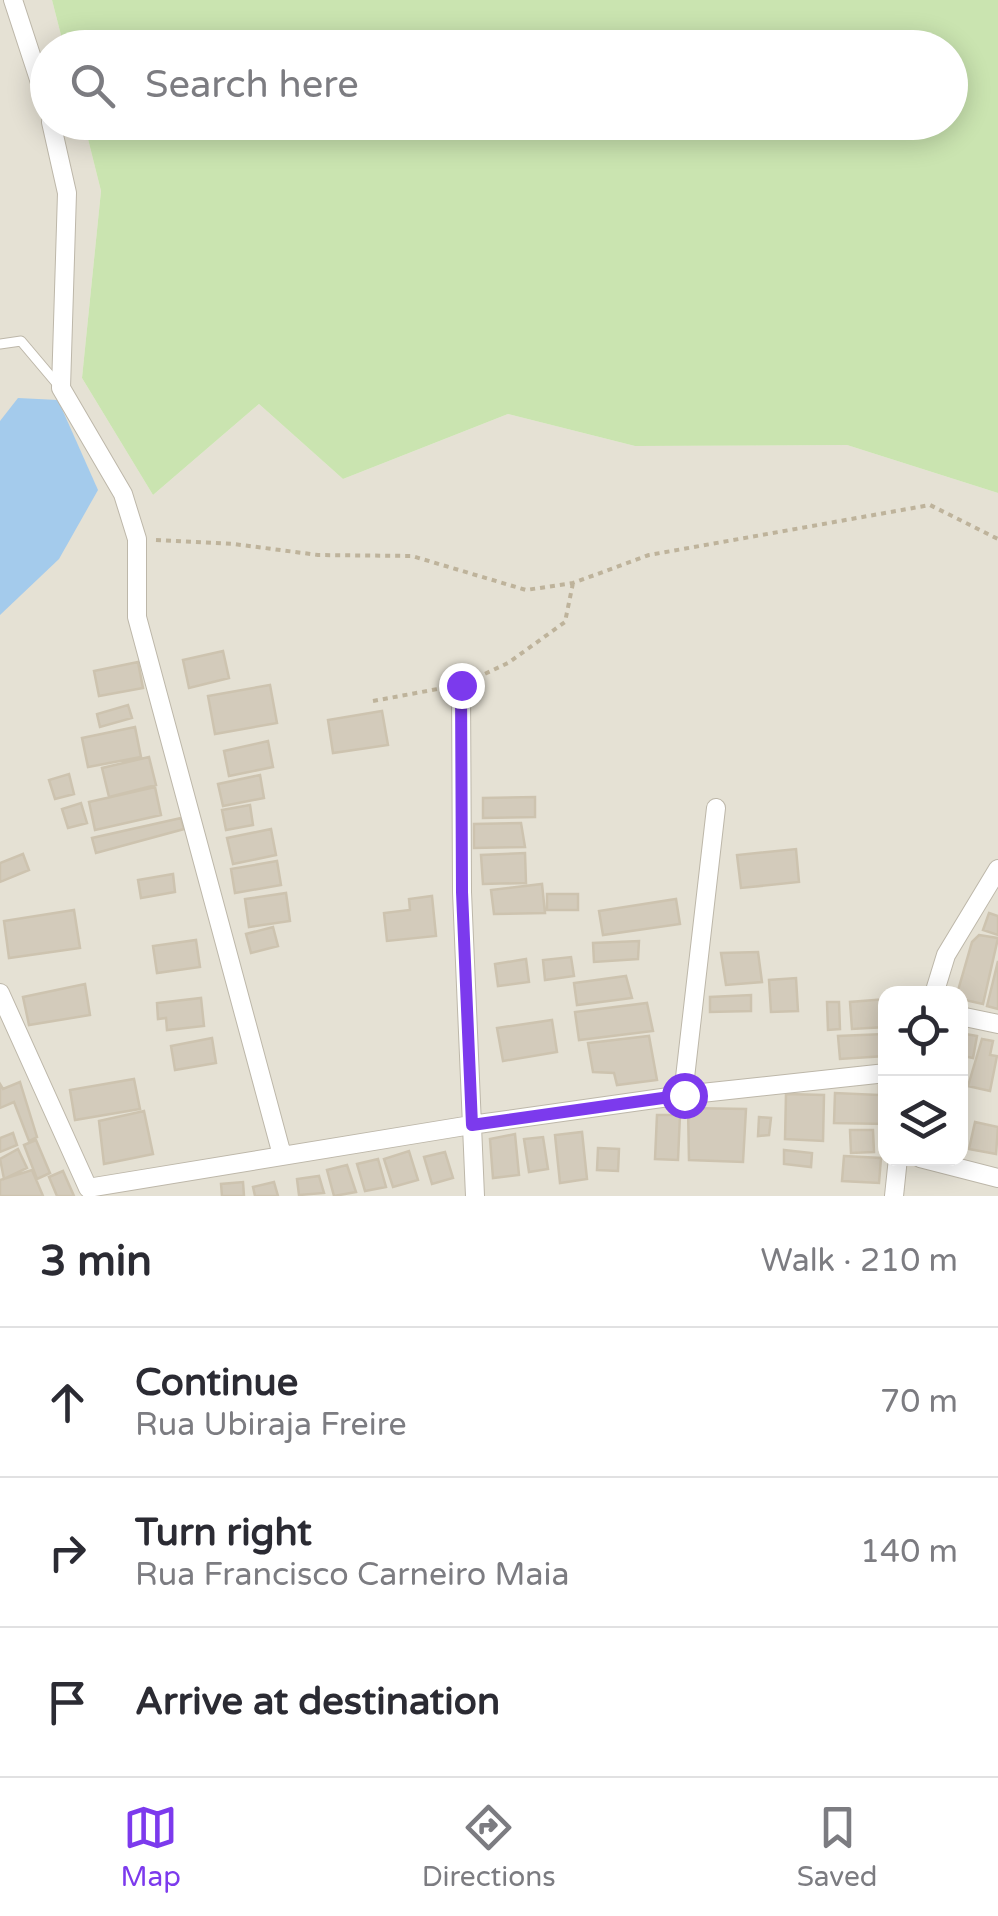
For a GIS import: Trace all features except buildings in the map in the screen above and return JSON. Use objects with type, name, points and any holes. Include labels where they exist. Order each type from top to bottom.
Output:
[{"type":"street","points":[[7,1],[30,60]]},
{"type":"street","points":[[55,140],[67,193],[61,388],[123,494],[137,539],[137,617],[282,1155]]},
{"type":"street","points":[[461,685],[462,892],[474,1196]]},
{"type":"street","points":[[684,1095],[716,808]]},
{"type":"street","points":[[936,986],[946,955],[998,869]]},
{"type":"street","points":[[0,994],[88,1188],[472,1125],[684,1095],[878,1074]]},
{"type":"street","points":[[968,1018],[998,1024]]},
{"type":"street","points":[[894,1196],[897,1166]]},
{"type":"street","points":[[951,1166],[998,1178]]},
{"type":"lane","points":[[0,344],[21,341],[61,388]]},
{"type":"path","points":[[137,539],[234,544],[318,556],[412,556],[526,590],[573,583],[649,555],[930,506],[998,538]]},
{"type":"path","points":[[373,700],[461,685],[508,663],[565,622],[573,583]]},
{"type":"shaded area","points":[[0,0],[52,0],[60,30],[30,30],[30,140],[88,140],[101,191],[82,378],[153,495],[259,404],[343,479],[508,414],[635,446],[847,445],[998,493],[998,1196],[0,1196]]},
{"type":"green space","points":[[52,0],[998,0],[998,493],[847,445],[635,446],[508,414],[343,479],[259,404],[153,495],[82,378],[101,191],[88,140],[968,140],[968,30],[60,30]]},
{"type":"water","points":[[18,398],[58,400],[98,490],[59,559],[0,615],[0,421]]},
{"type":"route","points":[[461,685],[462,892],[472,1125],[684,1095]]}]
